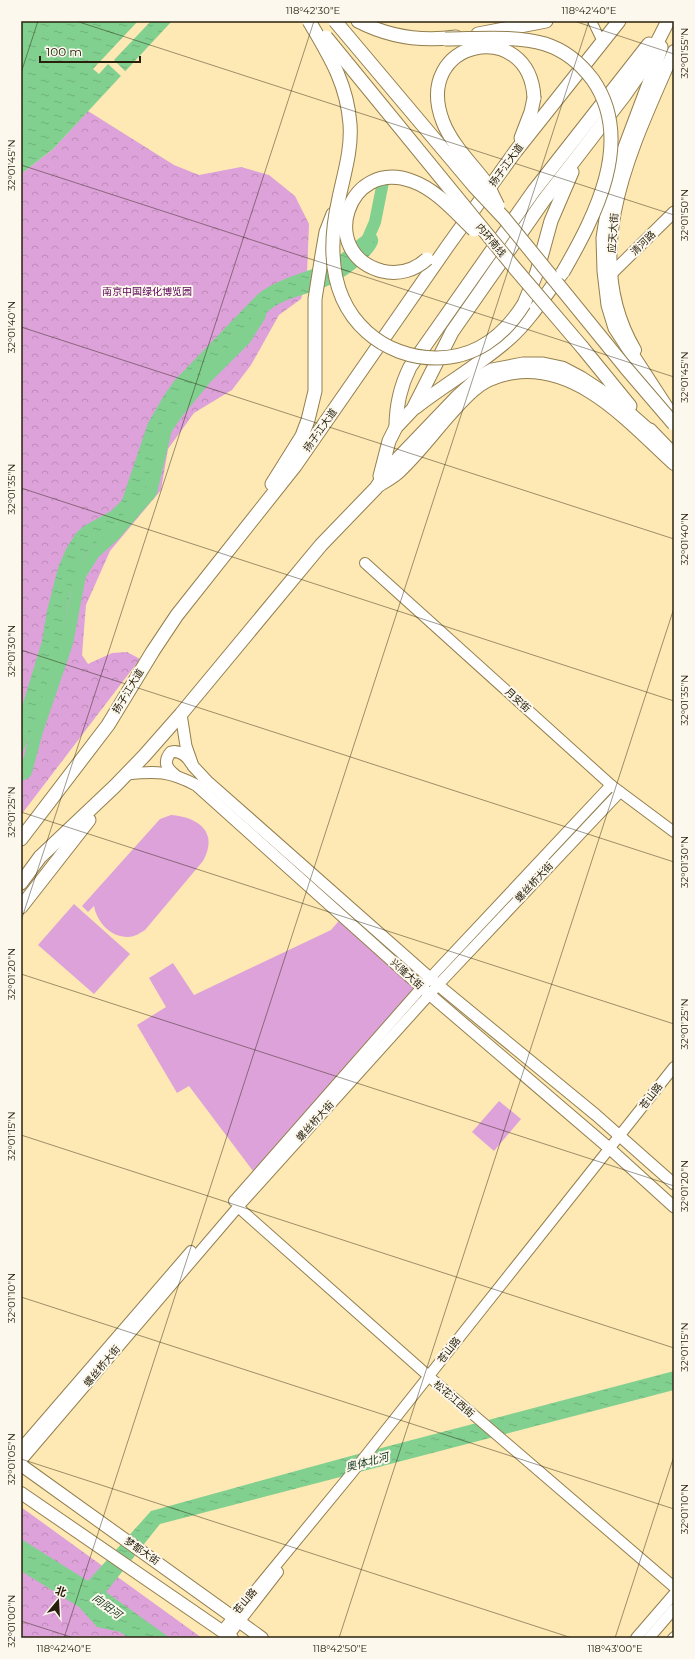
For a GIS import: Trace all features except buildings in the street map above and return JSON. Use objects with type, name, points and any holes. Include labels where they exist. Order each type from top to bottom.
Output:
[{"type":"highway","points":[[255,518],[274,479],[302,436],[308,420],[315,391],[315,299],[318,278],[326,232],[338,200],[346,172],[350,124],[346,95],[339,75],[310,21]]},
{"type":"highway","name":"内环南线","points":[[310,21],[342,56],[373,96],[513,266],[655,436],[674,455]]},
{"type":"highway","points":[[335,21],[474,186],[504,218],[626,368],[674,424]]},
{"type":"highway","points":[[358,21],[373,29],[403,38],[508,39],[544,43],[557,48],[587,72],[598,88],[604,101],[611,125],[611,145],[608,166],[595,210],[585,233],[562,272],[524,323],[511,337],[476,366],[443,386],[413,409],[396,427],[389,441],[376,488]]},
{"type":"highway","points":[[445,39],[546,21]]},
{"type":"highway","name":"扬子江大道","points":[[21,839],[108,725],[153,651],[177,615],[255,518],[299,460],[515,152],[619,21]]},
{"type":"highway","points":[[413,409],[452,332],[544,200],[624,96],[645,66],[668,21]]},
{"type":"highway","points":[[668,21],[654,70],[633,123],[609,200],[603,238],[608,272],[608,305],[615,328],[674,419]]},
{"type":"highway","points":[[396,427],[396,408],[399,392],[410,366],[533,192],[668,21]]},
{"type":"highway","points":[[504,218],[488,186],[450,136],[443,122],[438,102],[438,82],[444,69],[464,51],[480,47],[493,47],[506,51],[522,63],[531,77],[534,98],[531,112],[515,152]]},
{"type":"highway","points":[[338,200],[332,248],[334,270],[339,290],[345,305],[355,321],[385,346],[400,352],[430,358],[445,358],[488,344],[514,320],[524,304],[537,272],[551,221],[581,152]]},
{"type":"highway","points":[[447,247],[420,265],[402,272],[385,272],[363,263],[351,247],[346,228],[348,210],[358,193],[375,180],[391,178],[412,181],[433,192],[513,266]]},
{"type":"highway","points":[[21,883],[40,857],[127,774],[181,714],[321,545],[376,488],[389,468],[466,387],[492,370],[506,367],[543,364],[562,368],[581,378],[613,399],[655,436]]},
{"type":"highway","points":[[21,907],[115,786]]},
{"type":"main road","name":"应天大街","points":[[674,51],[642,124],[619,189],[613,223],[608,272],[618,309],[629,340],[652,379],[674,410]]},
{"type":"main road","name":"清河路","points":[[608,272],[674,212]]},
{"type":"main road","points":[[376,488],[399,472],[454,410],[474,390],[494,378],[527,371],[562,378],[583,387],[613,410],[674,464]]},
{"type":"main road","name":"兴隆大街","points":[[181,714],[186,746],[193,766],[207,781],[434,982],[622,1138],[674,1184]]},
{"type":"main road","points":[[175,775],[169,771],[166,766],[166,761],[171,752],[176,751],[183,753],[193,766]]},
{"type":"main road","name":"兴隆大街","points":[[127,774],[165,772],[196,785],[425,991],[612,1150],[674,1207]]},
{"type":"main road","name":"梦都大街","points":[[21,1465],[262,1638]]},
{"type":"main road","name":"梦都大街","points":[[21,1493],[228,1635]]},
{"type":"street","points":[[592,21],[602,42]]},
{"type":"street","name":"月安街","points":[[365,564],[620,792],[674,832]]},
{"type":"street","name":"螺丝桥大街","points":[[434,982],[612,785]]},
{"type":"street","name":"螺丝桥大街","points":[[21,1448],[251,1181],[425,991],[620,792]]},
{"type":"street","name":"螺丝桥大街","points":[[21,1461],[425,991]]},
{"type":"street","name":"苍山路","points":[[622,1138],[674,1067]]},
{"type":"street","name":"苍山路","points":[[228,1635],[236,1619],[355,1474],[612,1150],[674,1077]]},
{"type":"street","name":"松花江西街","points":[[238,1207],[430,1378],[674,1587]]},
{"type":"street","points":[[636,1638],[674,1594]]},
{"type":"street","points":[[649,1638],[674,1609]]},
{"type":"green space","name":"南京中国绿化博览园","points":[[88,111],[174,165],[199,175],[241,167],[269,175],[295,196],[309,224],[307,274],[301,299],[279,315],[251,365],[232,390],[194,413],[168,449],[161,490],[110,551],[86,605],[82,655],[88,664],[112,653],[127,652],[140,659],[21,815],[21,174],[53,149]]},
{"type":"green space","points":[[171,815],[190,819],[204,828],[209,842],[203,861],[145,930],[131,937],[116,934],[105,928],[101,923],[94,906],[88,912],[82,906],[160,819]]},
{"type":"green space","points":[[74,904],[130,954],[94,994],[38,945]]},
{"type":"green space","points":[[343,916],[422,988],[256,1175],[189,1086],[177,1093],[137,1025],[166,1007],[149,978],[173,963],[194,995],[331,930]]},
{"type":"green space","points":[[499,1101],[521,1119],[494,1151],[472,1132]]},
{"type":"green space","points":[[21,1507],[202,1638],[21,1638]]},
{"type":"water","points":[[21,21],[172,21],[53,149],[21,174]]},
{"type":"water","points":[[371,231],[376,235],[378,242],[374,250],[364,262],[344,277],[330,285],[287,300],[272,308],[215,364],[183,403],[162,439],[142,504],[123,526],[95,544],[87,552],[78,569],[71,590],[61,644],[49,687],[39,715],[21,756],[21,710],[42,641],[47,611],[58,568],[66,549],[76,533],[84,526],[111,511],[122,500],[148,423],[163,397],[174,381],[258,294],[276,283],[334,259],[361,237]]},
{"type":"water","points":[[674,1371],[674,1390],[160,1524],[106,1592],[170,1638],[129,1638],[120,1632],[97,1627],[79,1607],[21,1571],[21,1539],[88,1581],[151,1511],[347,1457]]},
{"type":"pier","points":[[138,21],[151,21],[114,60],[126,72],[121,76],[108,64],[99,74],[93,69]]},
{"type":"waterway","points":[[365,245],[375,222],[383,182]]},
{"type":"waterway","points":[[21,775],[26,772],[37,731],[67,643],[80,575],[94,553],[115,534],[151,492],[166,429],[177,413],[207,377],[245,339],[260,315]]},
{"type":"water label","name":"奥体北河","points":[[367,1462]]},
{"type":"water label","name":"向阳河","points":[[107,1606]]}]
